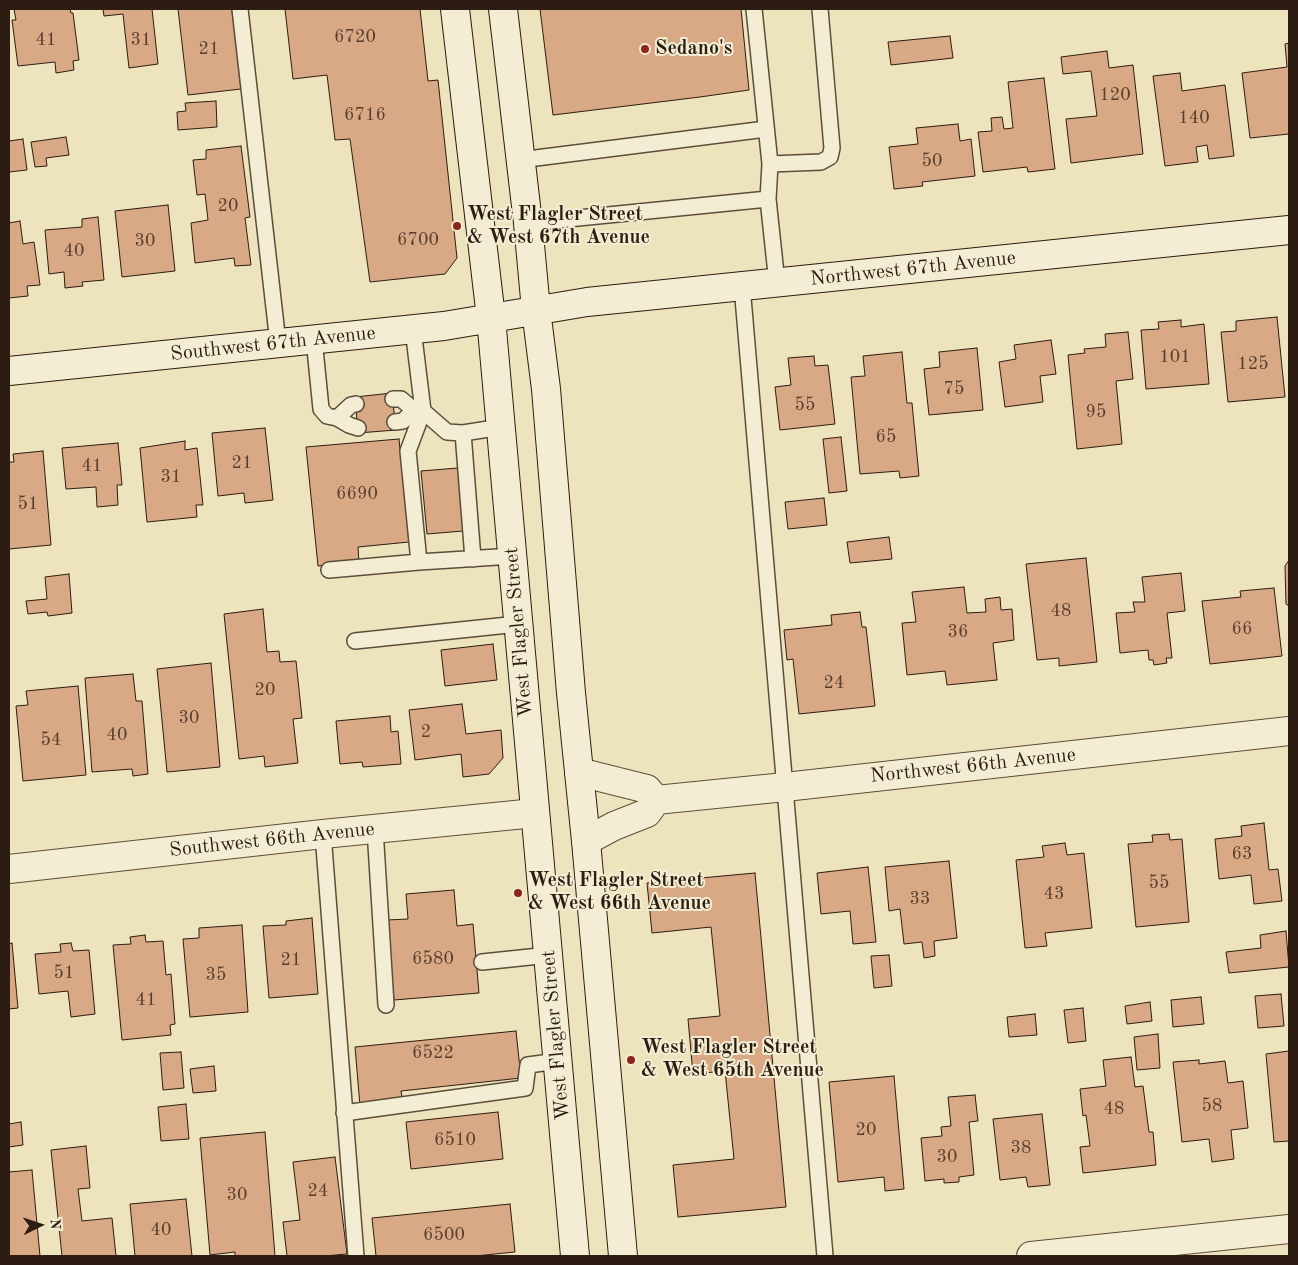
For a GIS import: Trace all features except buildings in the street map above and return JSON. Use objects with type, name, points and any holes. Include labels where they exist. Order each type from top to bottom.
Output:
[{"type":"main road","name":"West Flagler Street","points":[[455,9],[491,318],[575,1256]]},
{"type":"main road","points":[[503,9],[546,389],[571,694],[580,772],[623,1256]]},
{"type":"main road","name":"Northwest 67th Avenue","points":[[536,310],[587,302],[1289,230]]},
{"type":"main road","name":"Southwest 67th Avenue","points":[[9,371],[451,325],[536,310]]},
{"type":"main road","name":"Northwest 66th Avenue","points":[[656,800],[1289,731]]},
{"type":"main road","points":[[580,772],[647,789],[656,800],[647,813],[614,826],[586,841]]},
{"type":"main road","name":"Southwest 66th Avenue","points":[[9,869],[323,834],[536,813]]},
{"type":"main road","points":[[1032,1256],[1289,1229]]},
{"type":"lane","points":[[240,9],[278,343]]},
{"type":"lane","points":[[754,9],[770,164],[768,200],[777,283]]},
{"type":"lane","points":[[770,164],[821,162],[830,157],[832,148],[820,9]]},
{"type":"lane","points":[[520,160],[766,129]]},
{"type":"lane","points":[[528,223],[768,200]]},
{"type":"lane","points":[[742,286],[825,1256]]},
{"type":"lane","points":[[413,329],[418,410],[408,451],[419,562]]},
{"type":"lane","points":[[314,339],[321,409],[327,416],[337,418],[358,428]]},
{"type":"lane","points":[[393,400],[401,399],[447,432],[501,428]]},
{"type":"lane","points":[[337,418],[350,405],[356,404]]},
{"type":"lane","points":[[395,422],[403,421],[418,410]]},
{"type":"lane","points":[[463,432],[473,559]]},
{"type":"lane","points":[[329,570],[513,556]]},
{"type":"lane","points":[[355,641],[518,624]]},
{"type":"lane","points":[[375,829],[386,1006]]},
{"type":"lane","points":[[323,834],[356,1256]]},
{"type":"lane","points":[[482,962],[549,955]]},
{"type":"lane","points":[[344,1112],[525,1088],[528,1065],[558,1061]]},
{"type":"place","name":"Sedano's","points":[[645,49]]},
{"type":"place","name":"West Flagler Street & West 67th Avenue","points":[[457,226]]},
{"type":"place","name":"West Flagler Street & West 66th Avenue","points":[[518,893]]},
{"type":"place","name":"West Flagler Street & West 65th Avenue","points":[[631,1060]]}]
